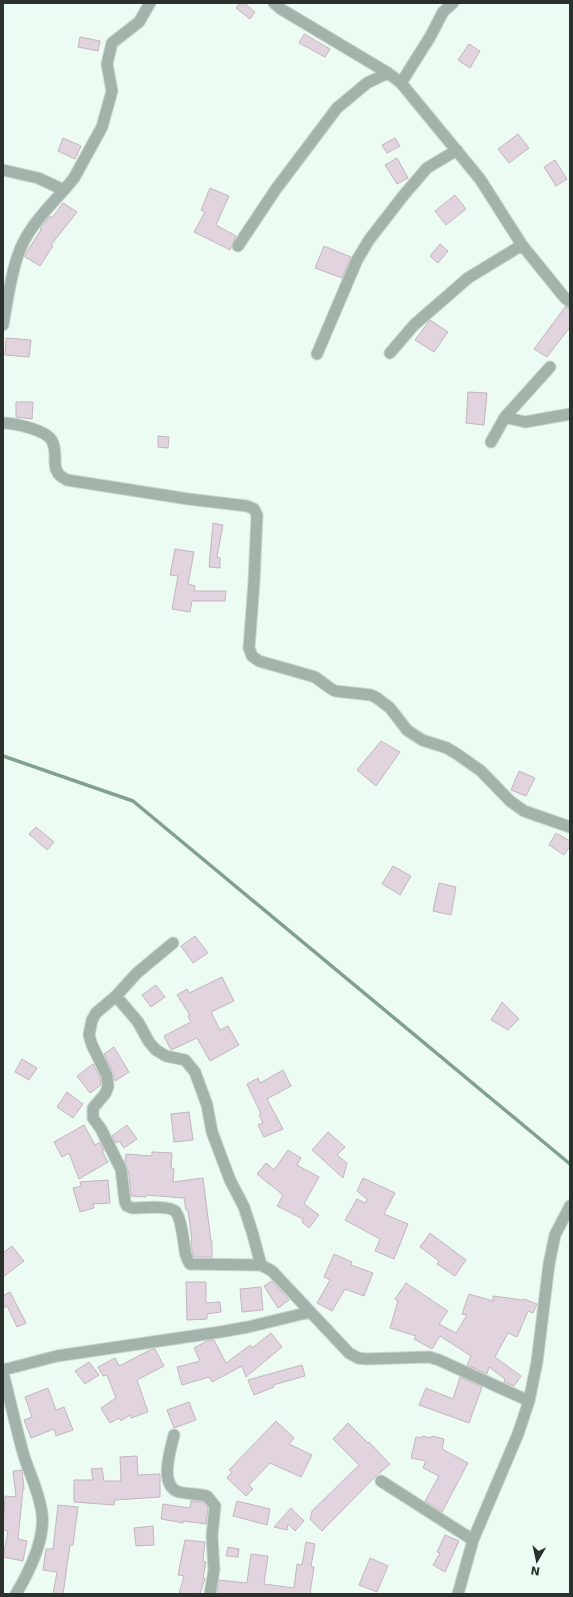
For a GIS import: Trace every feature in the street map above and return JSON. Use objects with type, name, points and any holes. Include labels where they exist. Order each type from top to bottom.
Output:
[{"type":"street","points":[[3,325],[16,258],[22,245],[36,222],[74,178],[102,127],[112,92],[107,64],[112,43],[139,22],[150,3]]},
{"type":"street","points":[[274,3],[281,9],[388,73],[402,84],[480,179],[522,245],[564,298],[570,302]]},
{"type":"street","points":[[402,84],[443,12],[453,3]]},
{"type":"street","points":[[238,246],[276,189],[337,108],[367,83],[388,73]]},
{"type":"street","points":[[317,354],[357,260],[369,240],[402,196],[427,168],[457,150]]},
{"type":"street","points":[[3,170],[38,178],[64,190]]},
{"type":"street","points":[[390,353],[414,324],[468,278],[522,245]]},
{"type":"street","points":[[491,442],[505,417],[550,367]]},
{"type":"street","points":[[505,417],[525,422],[570,414]]},
{"type":"street","points":[[3,423],[30,428],[50,438],[53,443],[57,471],[61,477],[67,480],[188,499],[247,506],[252,508],[257,515],[249,648],[254,658],[259,661],[315,676],[335,691],[370,695],[377,698],[390,708],[407,730],[422,740],[447,748],[457,754],[481,772],[510,802],[524,811],[570,826]]},
{"type":"street","points":[[173,943],[137,973],[116,996],[96,1013],[92,1020],[89,1035],[92,1045],[107,1076],[108,1087],[105,1094],[93,1108],[93,1118],[101,1129],[120,1169],[125,1202],[128,1206],[132,1208],[168,1208],[174,1211],[178,1215],[183,1236],[185,1257],[190,1264],[261,1265],[272,1271],[349,1352],[358,1358],[429,1358],[439,1360],[529,1401]]},
{"type":"street","points":[[116,996],[138,1022],[149,1042],[156,1050],[166,1056],[186,1060],[191,1064],[207,1105],[212,1132],[230,1180],[244,1208],[261,1265]]},
{"type":"street","points":[[458,1594],[473,1540],[518,1434],[529,1401],[537,1362],[549,1264],[555,1235],[570,1206]]},
{"type":"street","points":[[16,1594],[23,1582],[40,1539],[42,1514],[35,1486],[24,1456],[3,1371],[57,1356],[220,1332],[310,1312]]},
{"type":"street","points":[[174,1435],[166,1464],[168,1480],[172,1487],[178,1492],[207,1496],[215,1506],[212,1536],[214,1570],[210,1594]]},
{"type":"street","points":[[381,1482],[473,1540]]},
{"type":"building","points":[[240,3],[244,3],[255,12],[250,19],[236,8]]},
{"type":"building","points":[[304,34],[330,49],[325,57],[299,43]]},
{"type":"building","points":[[80,37],[100,41],[98,51],[78,47]]},
{"type":"building","points":[[469,44],[480,51],[470,68],[458,60]]},
{"type":"building","points":[[518,134],[529,148],[509,163],[498,149]]},
{"type":"building","points":[[63,138],[81,146],[75,159],[58,151]]},
{"type":"building","points":[[395,138],[400,146],[387,153],[382,145]]},
{"type":"building","points":[[397,158],[408,178],[397,184],[385,165]]},
{"type":"building","points":[[555,160],[567,179],[556,186],[544,167]]},
{"type":"building","points":[[210,188],[229,196],[216,225],[236,236],[230,250],[194,232],[205,212],[201,210]]},
{"type":"building","points":[[455,195],[466,209],[446,225],[435,211]]},
{"type":"building","points":[[63,203],[77,212],[51,245],[53,246],[40,266],[25,257],[26,253],[42,226],[50,216],[52,218]]},
{"type":"building","points":[[440,244],[448,251],[438,263],[430,256]]},
{"type":"building","points":[[324,246],[351,257],[342,278],[315,268]]},
{"type":"building","points":[[565,307],[570,309],[570,327],[547,357],[534,349]]},
{"type":"building","points":[[430,320],[448,332],[434,352],[415,340]]},
{"type":"building","points":[[6,338],[31,340],[29,357],[5,355]]},
{"type":"building","points":[[468,392],[487,393],[484,425],[466,423]]},
{"type":"building","points":[[16,402],[33,402],[32,419],[16,417]]},
{"type":"building","points":[[158,436],[169,437],[168,448],[158,447]]},
{"type":"building","points":[[213,523],[223,525],[217,557],[220,558],[220,568],[209,567]]},
{"type":"building","points":[[175,549],[194,552],[188,584],[195,586],[194,591],[226,591],[225,601],[192,601],[190,612],[172,609],[178,576],[170,575]]},
{"type":"building","points":[[381,741],[400,752],[376,786],[357,770]]},
{"type":"building","points":[[519,771],[535,778],[526,796],[511,790]]},
{"type":"building","points":[[36,827],[54,842],[47,850],[29,834]]},
{"type":"building","points":[[556,833],[570,841],[570,846],[564,855],[549,845]]},
{"type":"building","points":[[393,866],[411,876],[400,895],[382,884]]},
{"type":"building","points":[[439,883],[456,887],[451,915],[433,911]]},
{"type":"building","points":[[195,936],[208,953],[193,963],[181,946]]},
{"type":"building","points":[[222,977],[234,1001],[211,1012],[220,1030],[228,1026],[239,1045],[210,1061],[197,1038],[171,1050],[164,1036],[191,1022],[188,1016],[190,1015],[177,995],[187,989],[189,993]]},
{"type":"building","points":[[156,985],[165,997],[151,1007],[142,995]]},
{"type":"building","points":[[502,1002],[519,1019],[508,1030],[491,1020]]},
{"type":"building","points":[[114,1047],[129,1072],[115,1081],[104,1054]]},
{"type":"building","points":[[22,1059],[37,1068],[29,1080],[15,1072]]},
{"type":"building","points":[[93,1064],[100,1078],[101,1085],[90,1093],[77,1076]]},
{"type":"building","points":[[283,1070],[291,1086],[267,1099],[283,1129],[264,1137],[258,1125],[263,1123],[259,1115],[261,1114],[247,1084],[258,1078],[260,1083]]},
{"type":"building","points":[[67,1092],[83,1104],[73,1118],[57,1107]]},
{"type":"building","points":[[189,1112],[193,1140],[174,1142],[171,1114]]},
{"type":"building","points":[[84,1125],[95,1145],[100,1142],[104,1150],[102,1151],[108,1162],[79,1179],[69,1153],[62,1157],[54,1142]]},
{"type":"building","points":[[127,1125],[137,1139],[124,1148],[119,1141],[116,1143],[112,1136]]},
{"type":"building","points":[[328,1132],[345,1147],[337,1155],[347,1163],[343,1178],[312,1150]]},
{"type":"building","points":[[288,1150],[301,1158],[297,1165],[319,1177],[304,1204],[319,1215],[309,1228],[302,1222],[303,1219],[277,1206],[283,1195],[257,1174],[266,1163],[274,1170]]},
{"type":"building","points":[[152,1152],[172,1153],[171,1168],[174,1169],[173,1182],[203,1178],[212,1241],[212,1257],[194,1257],[191,1247],[192,1241],[188,1210],[186,1210],[184,1198],[146,1195],[146,1197],[131,1196],[129,1174],[125,1162],[126,1154],[152,1156]]},
{"type":"building","points":[[363,1178],[395,1193],[384,1214],[408,1224],[394,1259],[375,1251],[380,1239],[345,1220],[357,1199],[365,1203],[367,1199],[357,1191]]},
{"type":"building","points":[[108,1180],[110,1203],[93,1204],[94,1208],[80,1212],[73,1188],[81,1186],[80,1182]]},
{"type":"building","points":[[430,1233],[466,1260],[455,1276],[437,1264],[439,1261],[420,1247]]},
{"type":"building","points":[[12,1246],[24,1261],[3,1277],[3,1253]]},
{"type":"building","points":[[334,1254],[352,1262],[351,1265],[373,1273],[364,1296],[345,1289],[332,1311],[317,1303],[330,1280],[324,1277]]},
{"type":"building","points":[[272,1281],[289,1300],[278,1308],[264,1286]]},
{"type":"building","points":[[186,1282],[206,1282],[206,1303],[220,1302],[221,1312],[207,1314],[207,1319],[187,1320]]},
{"type":"building","points":[[406,1283],[448,1311],[439,1324],[456,1333],[467,1315],[462,1314],[469,1294],[493,1301],[493,1296],[524,1299],[537,1304],[533,1313],[528,1311],[517,1337],[508,1333],[495,1357],[521,1376],[514,1386],[504,1382],[505,1379],[489,1367],[487,1374],[467,1365],[471,1356],[440,1336],[432,1349],[414,1339],[416,1336],[390,1328],[398,1301],[395,1299]]},
{"type":"building","points":[[261,1287],[263,1310],[242,1312],[240,1289]]},
{"type":"building","points":[[10,1292],[26,1323],[17,1327],[7,1306],[3,1308],[3,1296]]},
{"type":"building","points":[[271,1333],[282,1347],[246,1377],[242,1366],[212,1382],[209,1377],[182,1385],[177,1367],[200,1361],[194,1348],[207,1341],[214,1340],[226,1363],[250,1345],[252,1348]]},
{"type":"building","points":[[152,1349],[155,1349],[164,1366],[137,1380],[148,1412],[131,1418],[130,1415],[121,1421],[119,1418],[110,1423],[101,1408],[116,1398],[107,1375],[103,1376],[98,1367],[115,1358],[119,1366]]},
{"type":"building","points":[[89,1362],[99,1375],[85,1384],[75,1371]]},
{"type":"building","points":[[302,1365],[305,1376],[273,1385],[274,1387],[254,1395],[248,1380]]},
{"type":"building","points":[[460,1377],[482,1387],[469,1423],[419,1405],[426,1388],[453,1399]]},
{"type":"building","points":[[48,1388],[56,1410],[64,1407],[73,1430],[56,1436],[54,1429],[31,1438],[24,1420],[32,1417],[25,1397]]},
{"type":"building","points":[[189,1402],[196,1420],[174,1428],[167,1410]]},
{"type":"building","points":[[276,1421],[294,1438],[289,1444],[312,1455],[301,1477],[270,1463],[249,1485],[253,1489],[246,1496],[227,1478],[232,1472],[229,1470]]},
{"type":"building","points":[[348,1423],[390,1464],[375,1477],[322,1531],[310,1519],[312,1511],[359,1465],[333,1439]]},
{"type":"building","points":[[422,1436],[431,1438],[432,1436],[444,1439],[442,1449],[468,1463],[442,1512],[425,1501],[439,1476],[423,1468],[426,1461],[411,1458],[416,1437],[421,1438]]},
{"type":"building","points":[[137,1456],[138,1475],[160,1474],[160,1497],[115,1500],[114,1505],[74,1502],[74,1480],[93,1480],[91,1469],[102,1468],[104,1481],[121,1481],[120,1457]]},
{"type":"building","points":[[22,1470],[24,1489],[18,1539],[27,1541],[23,1561],[3,1557],[8,1531],[3,1530],[5,1496],[16,1497],[13,1471]]},
{"type":"building","points":[[191,1501],[203,1502],[208,1508],[206,1524],[183,1521],[183,1523],[161,1519],[163,1504],[190,1508]]},
{"type":"building","points":[[237,1501],[270,1509],[267,1525],[233,1516]]},
{"type":"building","points":[[58,1505],[78,1507],[73,1545],[70,1545],[63,1594],[53,1594],[57,1572],[43,1570],[46,1549],[53,1549]]},
{"type":"building","points":[[291,1508],[304,1521],[295,1531],[288,1524],[287,1530],[274,1527]]},
{"type":"building","points":[[153,1526],[154,1545],[136,1546],[134,1528]]},
{"type":"building","points":[[445,1535],[459,1541],[445,1572],[433,1565],[440,1553],[437,1552]]},
{"type":"building","points":[[185,1540],[205,1542],[203,1561],[206,1562],[203,1578],[205,1578],[200,1594],[179,1594],[184,1576],[178,1575]]},
{"type":"building","points":[[306,1542],[315,1544],[311,1566],[314,1567],[310,1594],[217,1594],[219,1580],[247,1583],[251,1554],[268,1556],[264,1584],[294,1588],[297,1564],[302,1565]]},
{"type":"building","points":[[228,1547],[239,1549],[238,1557],[226,1556]]},
{"type":"building","points":[[370,1558],[388,1566],[377,1592],[359,1585]]},
{"type":"waterway","points":[[3,756],[133,801],[570,1164]]}]
